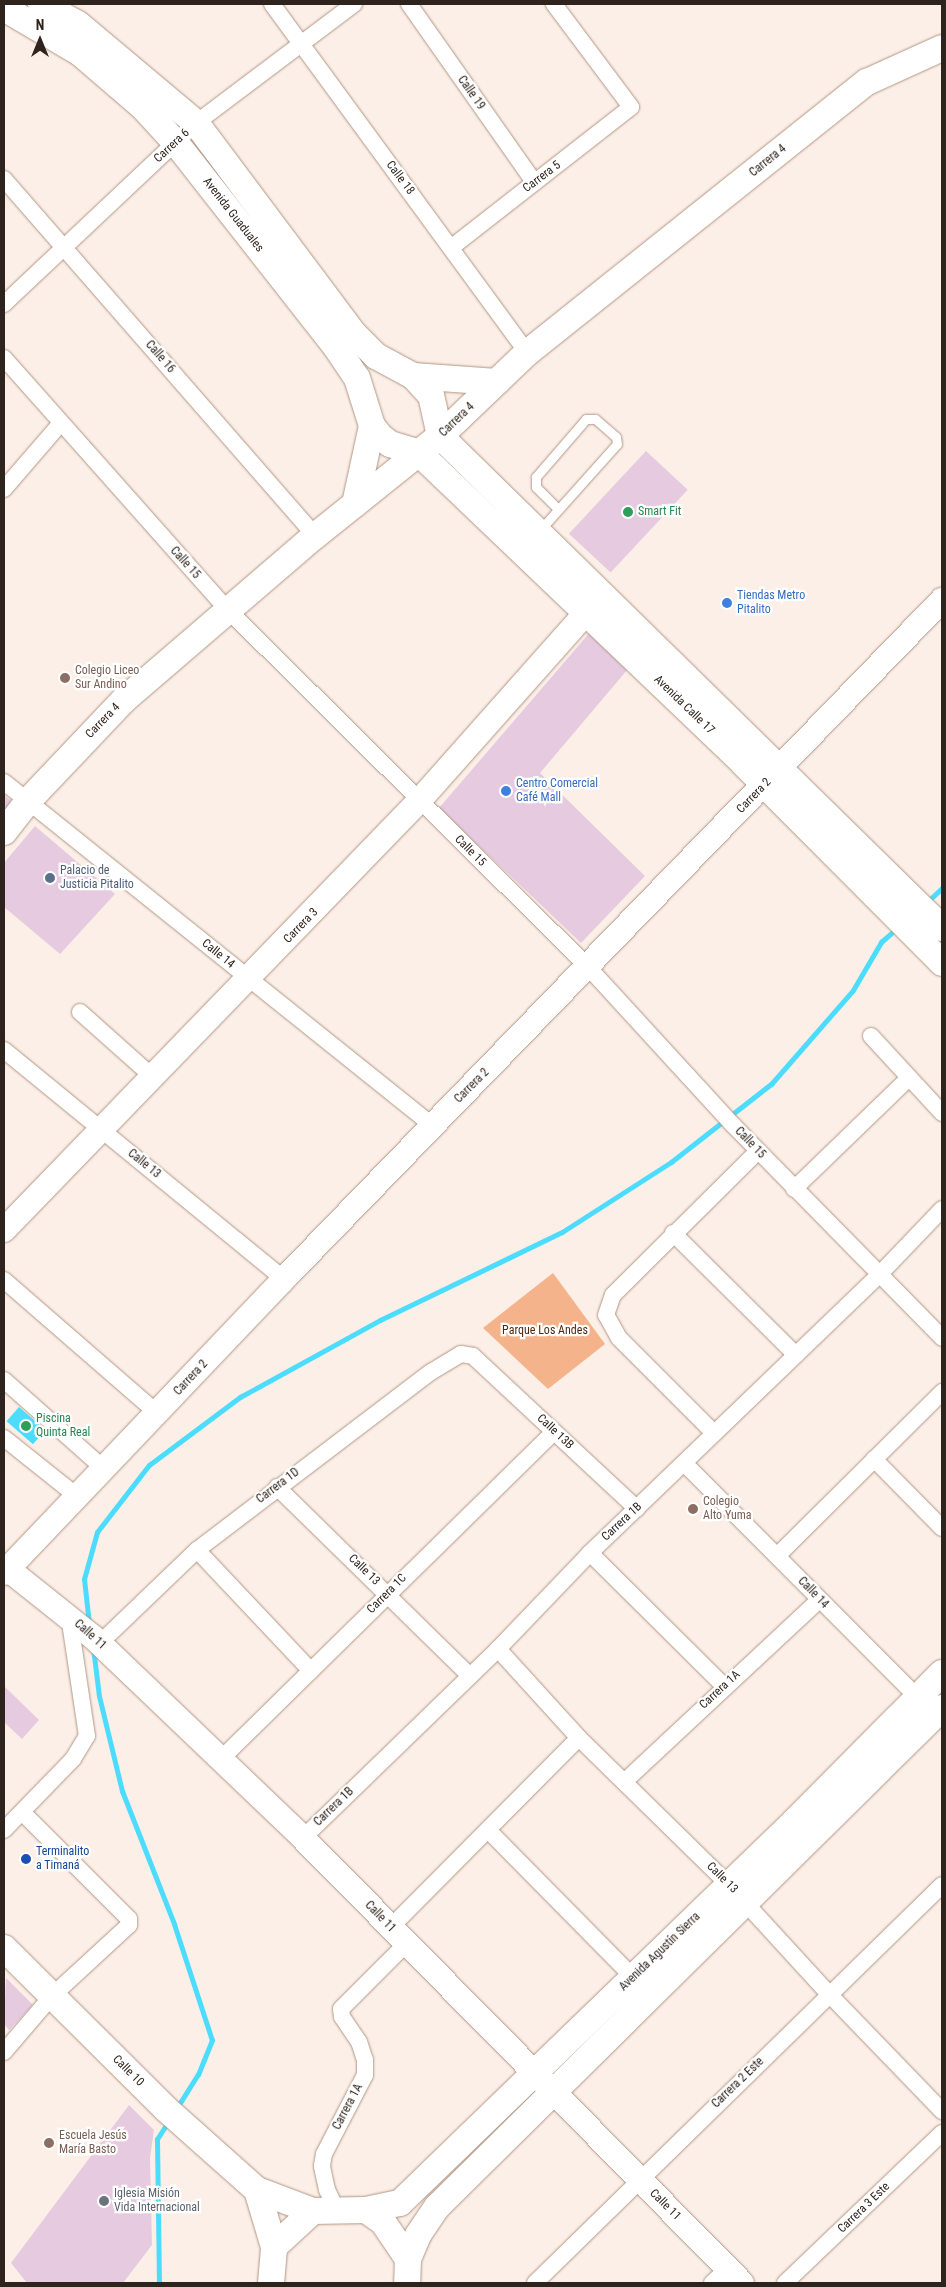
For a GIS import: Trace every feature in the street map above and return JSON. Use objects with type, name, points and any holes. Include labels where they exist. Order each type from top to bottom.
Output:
[{"type":"main road","name":"Avenida Guaduales","points":[[41,4],[78,24],[196,123],[352,333],[376,356],[413,376],[431,394],[440,436]]},
{"type":"main road","name":"Avenida Guaduales","points":[[4,8],[80,53],[143,107],[176,143],[336,347],[357,378],[372,426],[390,444],[419,453]]},
{"type":"main road","name":"Carrera 4","points":[[4,832],[28,800],[124,700],[315,536],[440,436],[528,353],[867,82],[942,48]]},
{"type":"main road","points":[[413,376],[497,382]]},
{"type":"main road","points":[[355,504],[372,426]]},
{"type":"main road","name":"Avenida Calle 17","points":[[440,436],[773,776],[918,917],[942,962]]},
{"type":"main road","name":"Avenida Calle 17","points":[[419,453],[588,612],[773,776]]},
{"type":"main road","name":"Carrera 2","points":[[5,1569],[158,1414],[284,1279],[589,968],[942,600]]},
{"type":"main road","name":"Carrera 3","points":[[4,1230],[249,980],[419,801],[588,612]]},
{"type":"main road","name":"Calle 11","points":[[5,1569],[85,1630],[303,1838],[640,2179],[727,2278]]},
{"type":"main road","name":"Avenida Agustín Sierra","points":[[408,2271],[418,2235],[437,2207],[554,2090],[738,1894],[934,1711],[942,1673]]},
{"type":"main road","name":"Avenida Agustín Sierra","points":[[257,2190],[324,2210],[366,2210],[400,2203],[633,1977],[738,1894]]},
{"type":"main road","name":"Calle 10","points":[[4,1948],[173,2114],[257,2190]]},
{"type":"main road","points":[[257,2190],[274,2247],[271,2283]]},
{"type":"main road","points":[[274,2247],[324,2210]]},
{"type":"main road","points":[[366,2210],[383,2222],[408,2271]]},
{"type":"street","name":"Calle 18","points":[[272,4],[528,353]]},
{"type":"street","name":"Carrera 6","points":[[4,304],[63,244],[196,123],[354,4]]},
{"type":"street","name":"Calle 19","points":[[409,4],[534,182]]},
{"type":"street","name":"Carrera 5","points":[[452,247],[631,107],[554,4]]},
{"type":"street","name":"Calle 16","points":[[4,179],[63,244],[315,536]]},
{"type":"street","name":"Calle 15","points":[[4,358],[228,610],[589,968],[794,1189],[942,1338]]},
{"type":"street","points":[[4,489],[61,423]]},
{"type":"street","name":"Calle 14","points":[[4,782],[433,1126]]},
{"type":"street","points":[[80,1012],[154,1078]]},
{"type":"street","points":[[871,1036],[942,1113]]},
{"type":"street","name":"Calle 13","points":[[4,1050],[284,1279]]},
{"type":"street","points":[[794,1189],[909,1078]]},
{"type":"street","points":[[714,1433],[619,1338],[606,1315],[613,1295],[673,1233],[758,1151]]},
{"type":"street","name":"Carrera 1B","points":[[303,1838],[498,1649],[590,1553],[879,1275],[942,1209]]},
{"type":"street","points":[[673,1233],[796,1355]]},
{"type":"street","points":[[4,1280],[158,1414]]},
{"type":"street","name":"Carrera 1D","points":[[85,1630],[197,1550],[430,1372],[461,1354],[473,1356]]},
{"type":"street","name":"Calle 13B","points":[[473,1356],[637,1508]]},
{"type":"street","points":[[4,1380],[103,1468]]},
{"type":"street","points":[[777,1556],[942,1392]]},
{"type":"street","name":"Carrera 1C","points":[[221,1759],[387,1593],[554,1432]]},
{"type":"street","points":[[4,1438],[77,1496]]},
{"type":"street","points":[[874,1459],[942,1528]]},
{"type":"street","name":"Calle 14","points":[[684,1463],[819,1600],[934,1711]]},
{"type":"street","name":"Calle 13","points":[[277,1487],[470,1676]]},
{"type":"street","points":[[197,1550],[311,1671]]},
{"type":"street","points":[[590,1553],[724,1686]]},
{"type":"street","name":"Carrera 1A","points":[[624,1782],[724,1686],[819,1600]]},
{"type":"street","points":[[4,1830],[73,1759],[87,1736],[85,1630]]},
{"type":"street","name":"Calle 13","points":[[498,1649],[580,1738],[738,1894],[829,1994],[942,2111]]},
{"type":"street","name":"Carrera 1A","points":[[324,2210],[327,2190],[322,2166],[324,2154],[364,2075],[365,2060],[359,2042],[342,2017],[341,2008],[398,1936],[488,1830],[580,1738]]},
{"type":"street","points":[[4,2052],[52,1996],[127,1929],[129,1919],[22,1812]]},
{"type":"street","points":[[488,1830],[633,1977]]},
{"type":"street","name":"Carrera 2 Este","points":[[535,2283],[942,1885]]},
{"type":"street","name":"Carrera 3 Este","points":[[785,2283],[942,2133]]},
{"type":"lane","points":[[537,534],[617,444],[616,438],[595,419],[586,419],[536,477],[536,487],[558,509]]},
{"type":"green space","name":"Parque Los Andes","points":[[553,1273],[605,1344],[548,1389],[483,1328]]},
{"type":"water","name":"Piscina Quinta Real","points":[[19,1407],[45,1430],[33,1444],[7,1421]]},
{"type":"building","name":"Smart Fit","points":[[646,451],[688,490],[611,573],[569,534]]},
{"type":"building","name":"Centro Comercial Café Mall","points":[[591,631],[628,669],[540,773],[645,876],[581,943],[439,808]]},
{"type":"building","points":[[4,795],[12,802],[4,813]]},
{"type":"building","name":"Palacio de Justicia Pitalito","points":[[35,826],[115,894],[60,954],[4,907],[4,863]]},
{"type":"building","points":[[4,1686],[39,1720],[22,1739],[4,1722]]},
{"type":"building","points":[[6,1978],[33,2005],[9,2030],[4,2024]]},
{"type":"building","name":"Iglesia Misión Vida Internacional","points":[[129,2105],[154,2130],[150,2158],[152,2245],[123,2283],[27,2283],[11,2263]]},
{"type":"waterway","points":[[927,902],[942,888]]},
{"type":"waterway","points":[[89,1624],[84,1579],[97,1532],[149,1465],[240,1397],[380,1320],[562,1232],[671,1162],[772,1083],[853,990],[881,942],[896,929]]},
{"type":"waterway","points":[[93,1648],[99,1696],[122,1791],[174,1924],[212,2040],[198,2074],[177,2108]]},
{"type":"waterway","points":[[159,2283],[157,2139],[168,2122]]},
{"type":"place","name":"Smart Fit","points":[[628,512]]},
{"type":"place","name":"Tiendas Metro Pitalito","points":[[727,603]]},
{"type":"place","name":"Colegio Liceo Sur Andino","points":[[65,678]]},
{"type":"place","name":"Centro Comercial Café Mall","points":[[506,791]]},
{"type":"place","name":"Palacio de Justicia Pitalito","points":[[50,878]]},
{"type":"place","name":"Piscina Quinta Real","points":[[26,1426]]},
{"type":"place","name":"Colegio Alto Yuma","points":[[693,1509]]},
{"type":"place","name":"Terminalito a Timaná","points":[[26,1859]]},
{"type":"place","name":"Escuela Jesús María Basto","points":[[49,2143]]},
{"type":"place","name":"Iglesia Misión Vida Internacional","points":[[104,2201]]}]
